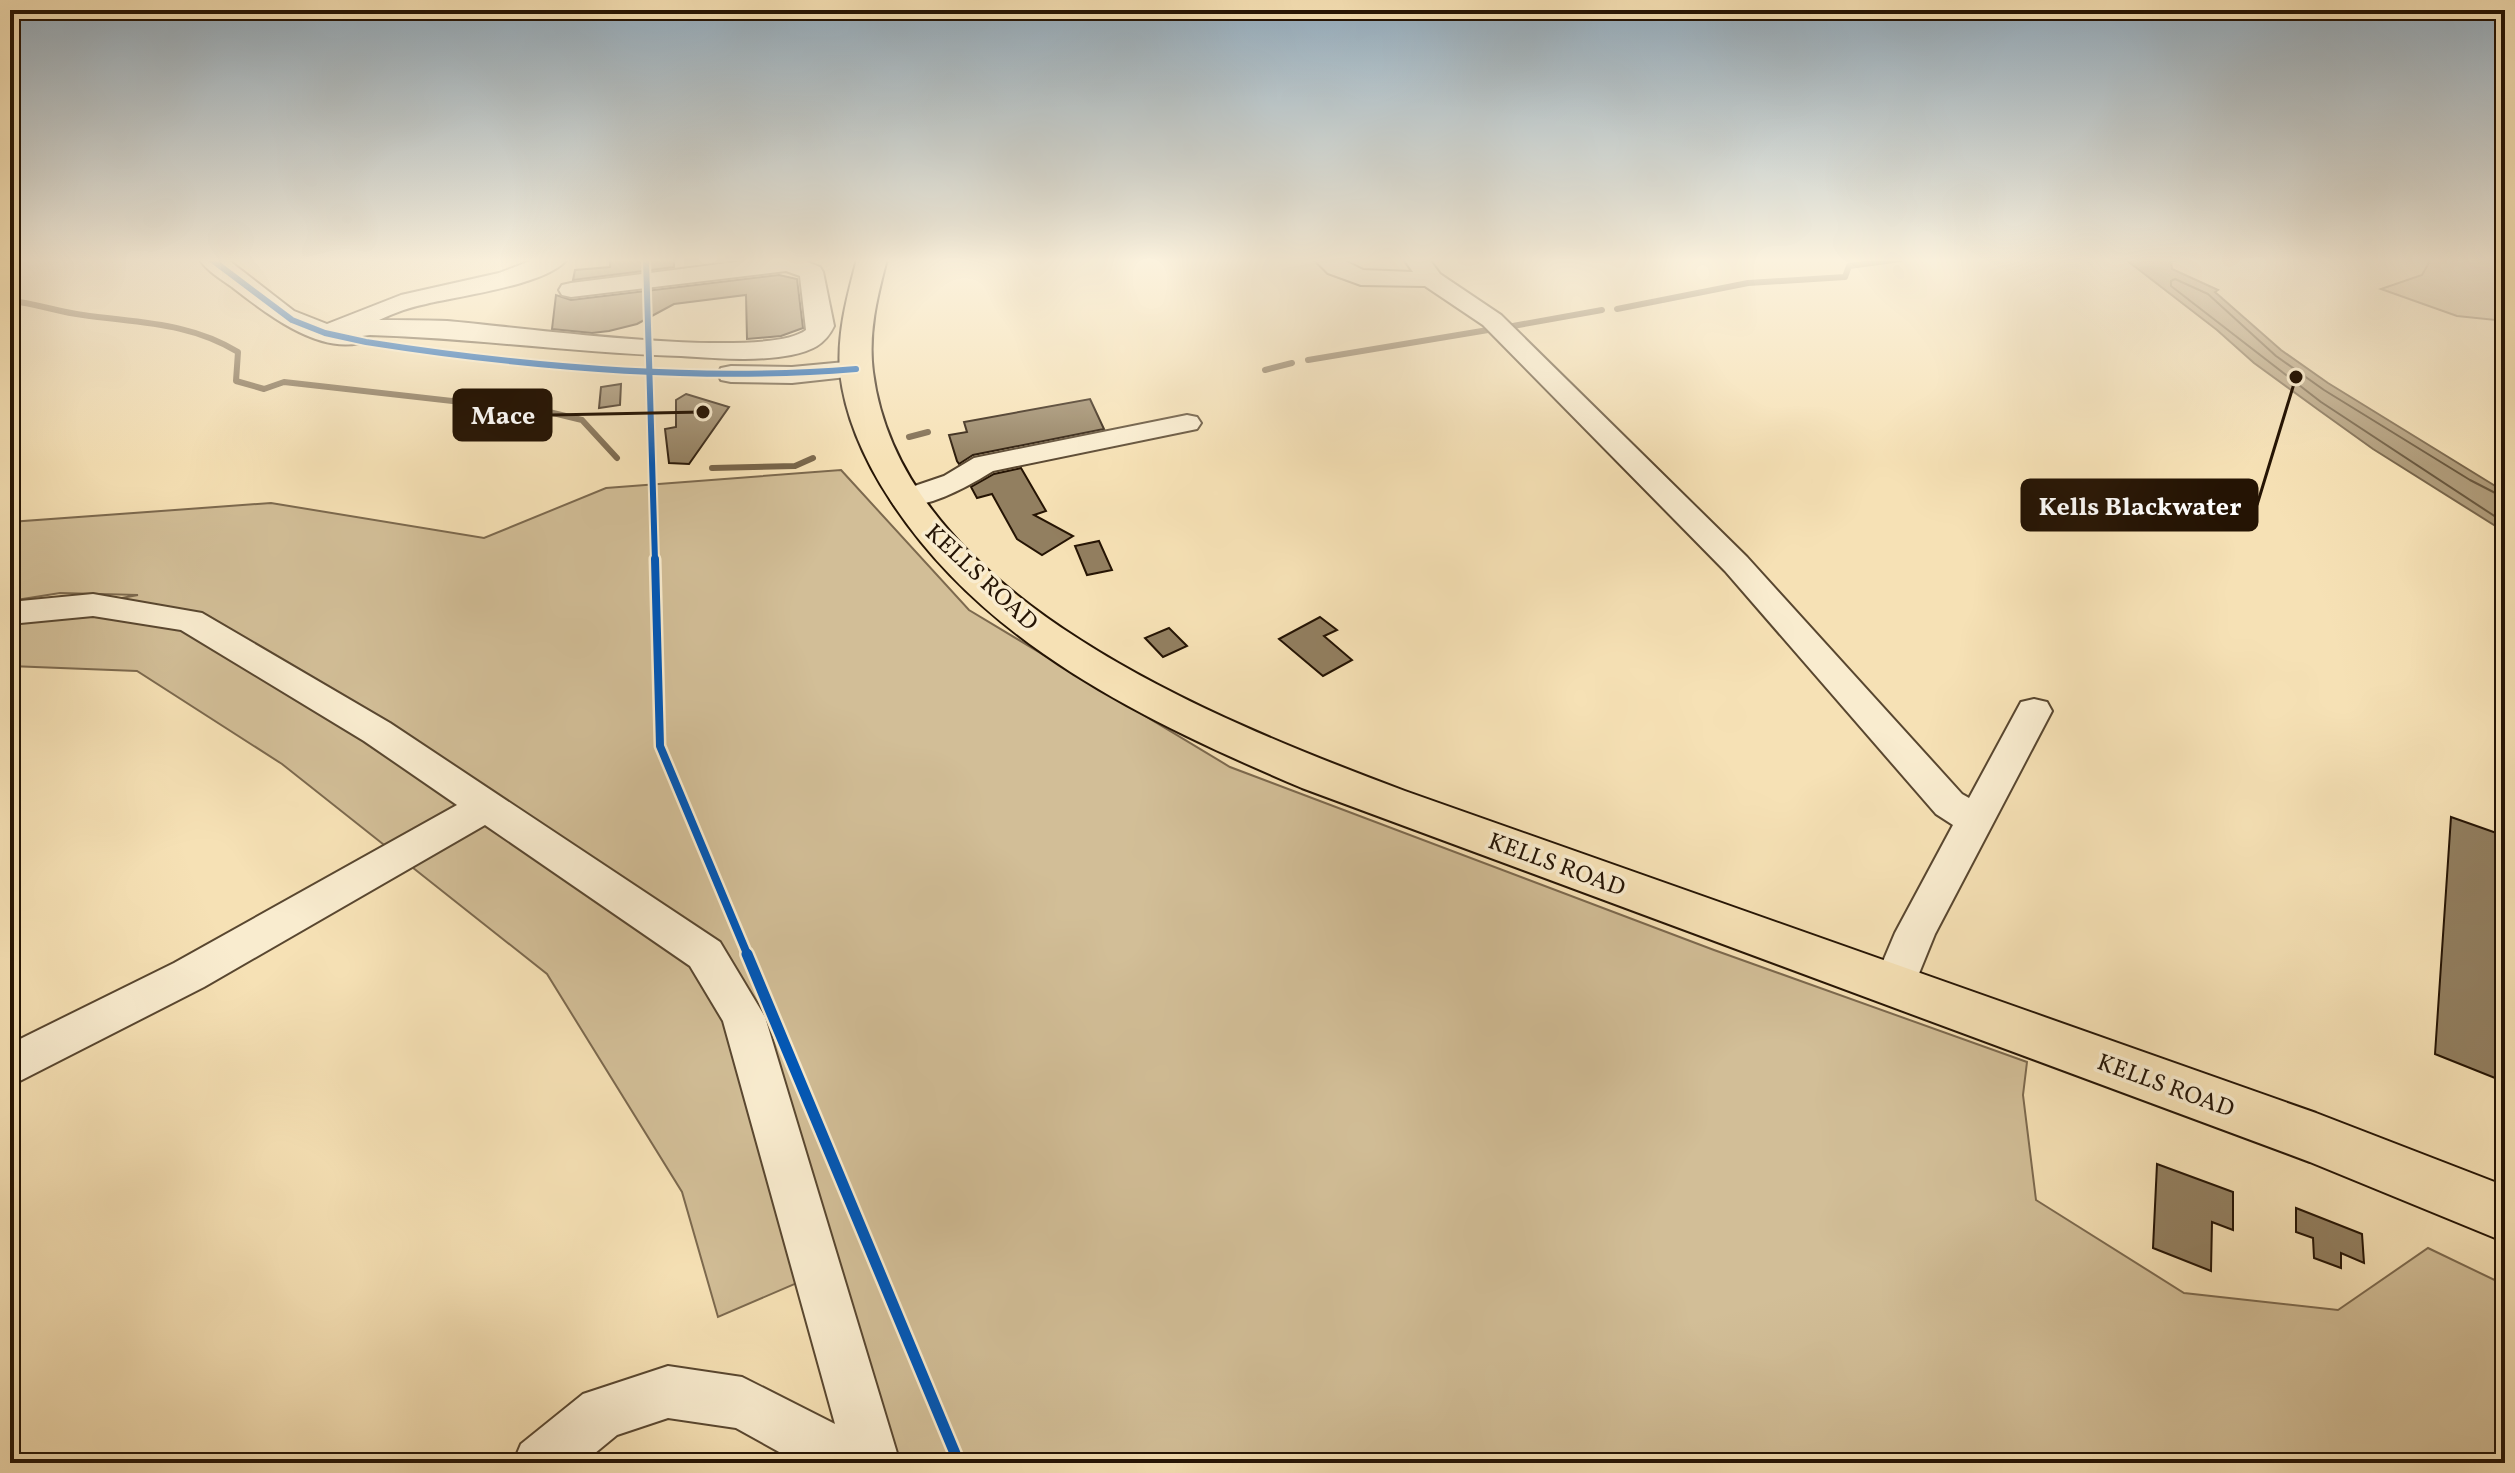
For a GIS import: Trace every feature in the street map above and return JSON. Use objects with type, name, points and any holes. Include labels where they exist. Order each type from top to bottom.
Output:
[{"type":"main road","name":"KELLS ROAD","points":[[860,328],[856,369],[864,409],[882,460],[924,525],[1003,603],[1049,639],[1167,708],[1230,738],[1396,806],[2282,1127],[2505,1214]]},
{"type":"street","points":[[315,328],[329,333],[445,352],[680,372],[792,375],[856,369]]},
{"type":"street","points":[[329,333],[340,328]]},
{"type":"street","points":[[329,333],[365,328]]},
{"type":"street","points":[[398,328],[445,329],[612,346],[754,351],[788,348],[807,342],[820,328]]},
{"type":"street","points":[[1500,328],[1736,564],[1949,804],[1977,821]]},
{"type":"street","points":[[680,372],[697,348]]},
{"type":"street","points":[[905,499],[954,482],[984,464],[1187,423]]},
{"type":"street","points":[[10,613],[93,605],[190,621],[377,732],[705,954],[743,1017],[873,1463]]},
{"type":"street","points":[[1894,985],[1915,933],[2034,711]]},
{"type":"street","points":[[10,1066],[189,975],[485,807]]},
{"type":"street","points":[[540,1463],[602,1413],[668,1392],[742,1403],[853,1463]]},
{"type":"shaded area","points":[[841,470],[969,610],[1230,767],[1714,950],[2027,1062],[2023,1095],[2036,1200],[2184,1293],[2338,1310],[2428,1248],[2505,1285],[2505,1463],[2119,1463],[2090,1457],[2080,1463],[900,1463],[813,1276],[718,1317],[682,1192],[547,974],[282,764],[137,671],[10,666],[10,618],[138,595],[60,593],[10,601],[10,522],[271,503],[484,538],[606,488]]},
{"type":"water","points":[[2214,328],[2256,328],[2328,383],[2505,492],[2505,532],[2373,449],[2254,363]]},
{"type":"building","points":[[552,328],[622,328],[592,333]]},
{"type":"building","points":[[747,328],[803,328],[781,336],[747,339]]},
{"type":"building","points":[[621,384],[620,405],[599,408],[601,387]]},
{"type":"building","points":[[686,394],[729,407],[689,464],[669,463],[665,429],[676,427],[676,400]]},
{"type":"building","points":[[1090,399],[1104,429],[973,455],[959,464],[957,461],[949,435],[967,432],[964,422]]},
{"type":"building","points":[[1021,468],[1046,511],[1034,515],[1073,536],[1042,555],[1017,539],[992,494],[977,498],[971,487],[994,474]]},
{"type":"building","points":[[1099,541],[1112,570],[1087,575],[1075,546]]},
{"type":"building","points":[[1320,617],[1337,630],[1324,636],[1352,660],[1323,676],[1279,639]]},
{"type":"building","points":[[1169,628],[1187,646],[1163,657],[1145,638]]},
{"type":"building","points":[[2451,817],[2505,836],[2505,1082],[2435,1054]]},
{"type":"building","points":[[2157,1164],[2233,1192],[2233,1230],[2212,1222],[2211,1271],[2153,1248]]},
{"type":"building","points":[[2296,1208],[2362,1234],[2364,1263],[2341,1253],[2341,1268],[2314,1258],[2313,1238],[2296,1232]]},
{"type":"waterway","points":[[176,328],[220,342],[238,352],[236,381],[264,389],[284,382],[549,412],[582,420],[617,458]]},
{"type":"waterway","points":[[1308,360],[1488,330]]},
{"type":"waterway","points":[[1265,370],[1292,363]]},
{"type":"waterway","points":[[909,437],[928,432]]},
{"type":"waterway","points":[[712,468],[795,466],[813,458]]},
{"type":"cycle path","points":[[310,328],[366,342],[568,365],[760,375],[856,369]]},
{"type":"cycle path","points":[[648,328],[660,746],[959,1463]]},
{"type":"place","name":"Kells Blackwater","points":[[2296,377]]},
{"type":"place","name":"Mace","points":[[703,412]]}]
